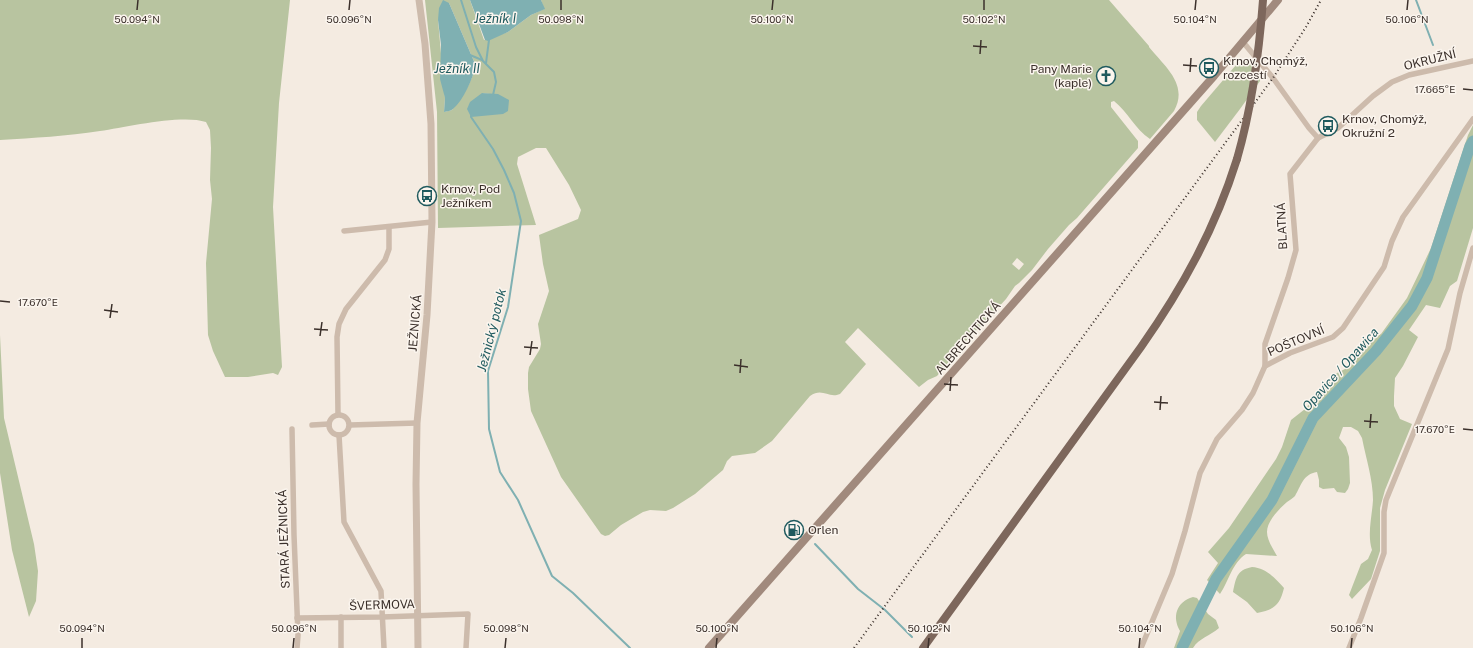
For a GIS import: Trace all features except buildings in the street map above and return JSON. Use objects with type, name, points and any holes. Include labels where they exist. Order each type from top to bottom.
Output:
[{"type":"main road","points":[[923,648],[1141,347],[1192,268],[1225,194],[1237,159],[1247,121],[1254,81],[1263,0]]},
{"type":"main road","name":"ALBRECHTICKÁ","points":[[709,648],[1243,42],[1278,0]]},
{"type":"street","name":"JEŽNICKÁ","points":[[418,648],[416,484],[417,423],[427,315],[432,222],[431,124],[425,44],[419,0]]},
{"type":"street","points":[[1243,42],[1265,68],[1318,138]]},
{"type":"street","name":"OKRUŽNÍ","points":[[1318,138],[1338,128],[1373,96],[1392,82],[1409,75],[1473,60]]},
{"type":"street","name":"POŠTOVNÍ","points":[[1141,648],[1172,574],[1185,531],[1196,486],[1217,438],[1242,410],[1253,394],[1265,366],[1290,354],[1333,337],[1343,328],[1384,267],[1392,241],[1403,217],[1473,119]]},
{"type":"street","name":"BLATNÁ","points":[[1265,366],[1266,344],[1296,250],[1290,174],[1318,138]]},
{"type":"street","points":[[344,231],[432,222]]},
{"type":"street","points":[[338,414],[337,337],[339,324],[349,304],[385,260],[389,249],[389,227]]},
{"type":"street","points":[[1349,648],[1359,625],[1384,553],[1384,512],[1386,500],[1448,349],[1460,293],[1473,248]]},
{"type":"street","points":[[338,414],[344,415],[350,424],[348,430],[344,434],[339,435],[334,434],[330,430],[328,424],[330,419],[338,414]]},
{"type":"street","points":[[350,424],[417,423]]},
{"type":"street","points":[[312,425],[328,424]]},
{"type":"street","name":"STARÁ JEŽNICKÁ","points":[[292,429],[298,635],[297,648]]},
{"type":"street","points":[[339,435],[344,522],[381,590],[384,648]]},
{"type":"street","name":"ŠVERMOVA","points":[[297,618],[468,614],[466,648]]},
{"type":"street","points":[[341,618],[341,648]]},
{"type":"green space","points":[[0,0],[290,0],[279,103],[273,207],[282,367],[278,375],[273,373],[248,377],[225,377],[213,351],[208,335],[206,263],[212,199],[210,180],[210,130],[206,122],[183,119],[169,120],[75,134],[0,140]]},
{"type":"green space","points":[[425,0],[470,0],[484,40],[508,32],[531,15],[544,9],[541,0],[1109,0],[1167,68],[1177,84],[1179,92],[1178,101],[1174,111],[1150,139],[1140,130],[1119,105],[1114,101],[1111,102],[1111,107],[1138,141],[1138,148],[1048,249],[1032,270],[1015,286],[1006,299],[970,336],[937,376],[928,380],[919,387],[858,328],[845,342],[866,364],[840,394],[832,395],[818,393],[810,396],[772,441],[755,453],[732,456],[727,461],[723,470],[695,494],[666,511],[650,510],[643,512],[621,525],[609,535],[605,536],[601,534],[561,477],[531,411],[528,389],[529,367],[540,349],[541,344],[538,324],[549,291],[539,235],[578,219],[581,210],[569,185],[546,148],[536,148],[518,157],[517,164],[536,225],[438,228],[437,112]],"holes":[[[449,3],[476,66],[469,84],[460,100],[452,110],[444,112],[445,98],[438,20]],[[482,93],[498,95],[503,114]],[[1017,258],[1024,264],[1019,270],[1012,264]]]},
{"type":"green space","points":[[1247,58],[1254,61],[1259,68],[1260,81],[1215,142],[1197,120],[1197,112],[1236,65]]},
{"type":"green space","points":[[1473,125],[1473,228],[1457,281],[1450,286],[1440,308],[1426,305],[1409,330],[1418,337],[1395,378],[1394,406],[1400,419],[1412,424],[1385,490],[1380,508],[1380,551],[1371,579],[1352,599],[1349,595],[1361,564],[1368,559],[1372,550],[1370,532],[1373,492],[1362,438],[1358,431],[1351,427],[1343,427],[1339,438],[1346,447],[1349,457],[1350,483],[1348,489],[1345,493],[1337,492],[1334,488],[1323,489],[1319,487],[1317,472],[1308,475],[1295,496],[1280,508],[1269,524],[1267,532],[1268,538],[1277,556],[1246,554],[1237,562],[1220,594],[1207,580],[1218,563],[1208,552],[1229,528],[1276,459],[1282,447],[1291,420],[1305,409],[1337,373],[1347,368],[1354,359],[1357,348],[1381,334],[1407,298],[1431,248],[1468,135]]},
{"type":"green space","points":[[0,335],[4,418],[34,544],[38,571],[36,601],[29,617],[12,550],[0,473]]},
{"type":"green space","points":[[1252,567],[1266,571],[1284,588],[1278,603],[1275,606],[1257,613],[1247,602],[1233,592],[1236,579],[1240,573],[1247,568]]},
{"type":"green space","points":[[1193,597],[1197,598],[1208,614],[1216,620],[1219,628],[1201,639],[1193,648],[1174,648],[1180,631],[1176,620],[1177,611],[1183,602]]},
{"type":"water","name":"Ježník II","points":[[443,0],[449,3],[476,66],[470,83],[461,100],[452,110],[444,112],[445,98],[440,79],[441,45],[438,20],[439,8]]},
{"type":"water","name":"Ježník I","points":[[470,0],[541,0],[545,9],[531,15],[508,32],[488,41],[485,40]]},
{"type":"water","points":[[482,93],[498,94],[509,100],[508,111],[503,114],[471,117],[467,109],[470,102]]},
{"type":"waterway","name":"Ježnický potok","points":[[461,0],[476,47],[483,61],[494,72],[496,82],[493,95],[490,96]]},
{"type":"waterway","points":[[1416,0],[1433,45]]},
{"type":"waterway","points":[[486,63],[489,40]]},
{"type":"waterway","points":[[470,55],[482,60]]},
{"type":"waterway","name":"Ježnický potok","points":[[471,116],[493,149],[504,170],[514,193],[521,221],[508,307],[488,371],[489,429],[500,472],[518,500],[552,576],[573,593],[630,648]]},
{"type":"waterway","name":"Opavice / Opawica","points":[[1182,648],[1216,579],[1272,500],[1313,418],[1376,351],[1412,306],[1427,278],[1470,146],[1473,141]]},
{"type":"waterway","points":[[815,544],[858,589],[885,610],[912,637]]},
{"type":"railway","points":[[854,648],[1273,78],[1306,27],[1321,0]]},
{"type":"place","name":"Krnov, Chomýž, rozcestí","points":[[1209,68]]},
{"type":"place","name":"Pany Marie (kaple)","points":[[1106,76]]},
{"type":"place","name":"Krnov, Chomýž, Okružní 2","points":[[1328,126]]},
{"type":"place","name":"Krnov, Pod Ježníkem","points":[[427,196]]},
{"type":"place","name":"Orlen","points":[[794,530]]}]
